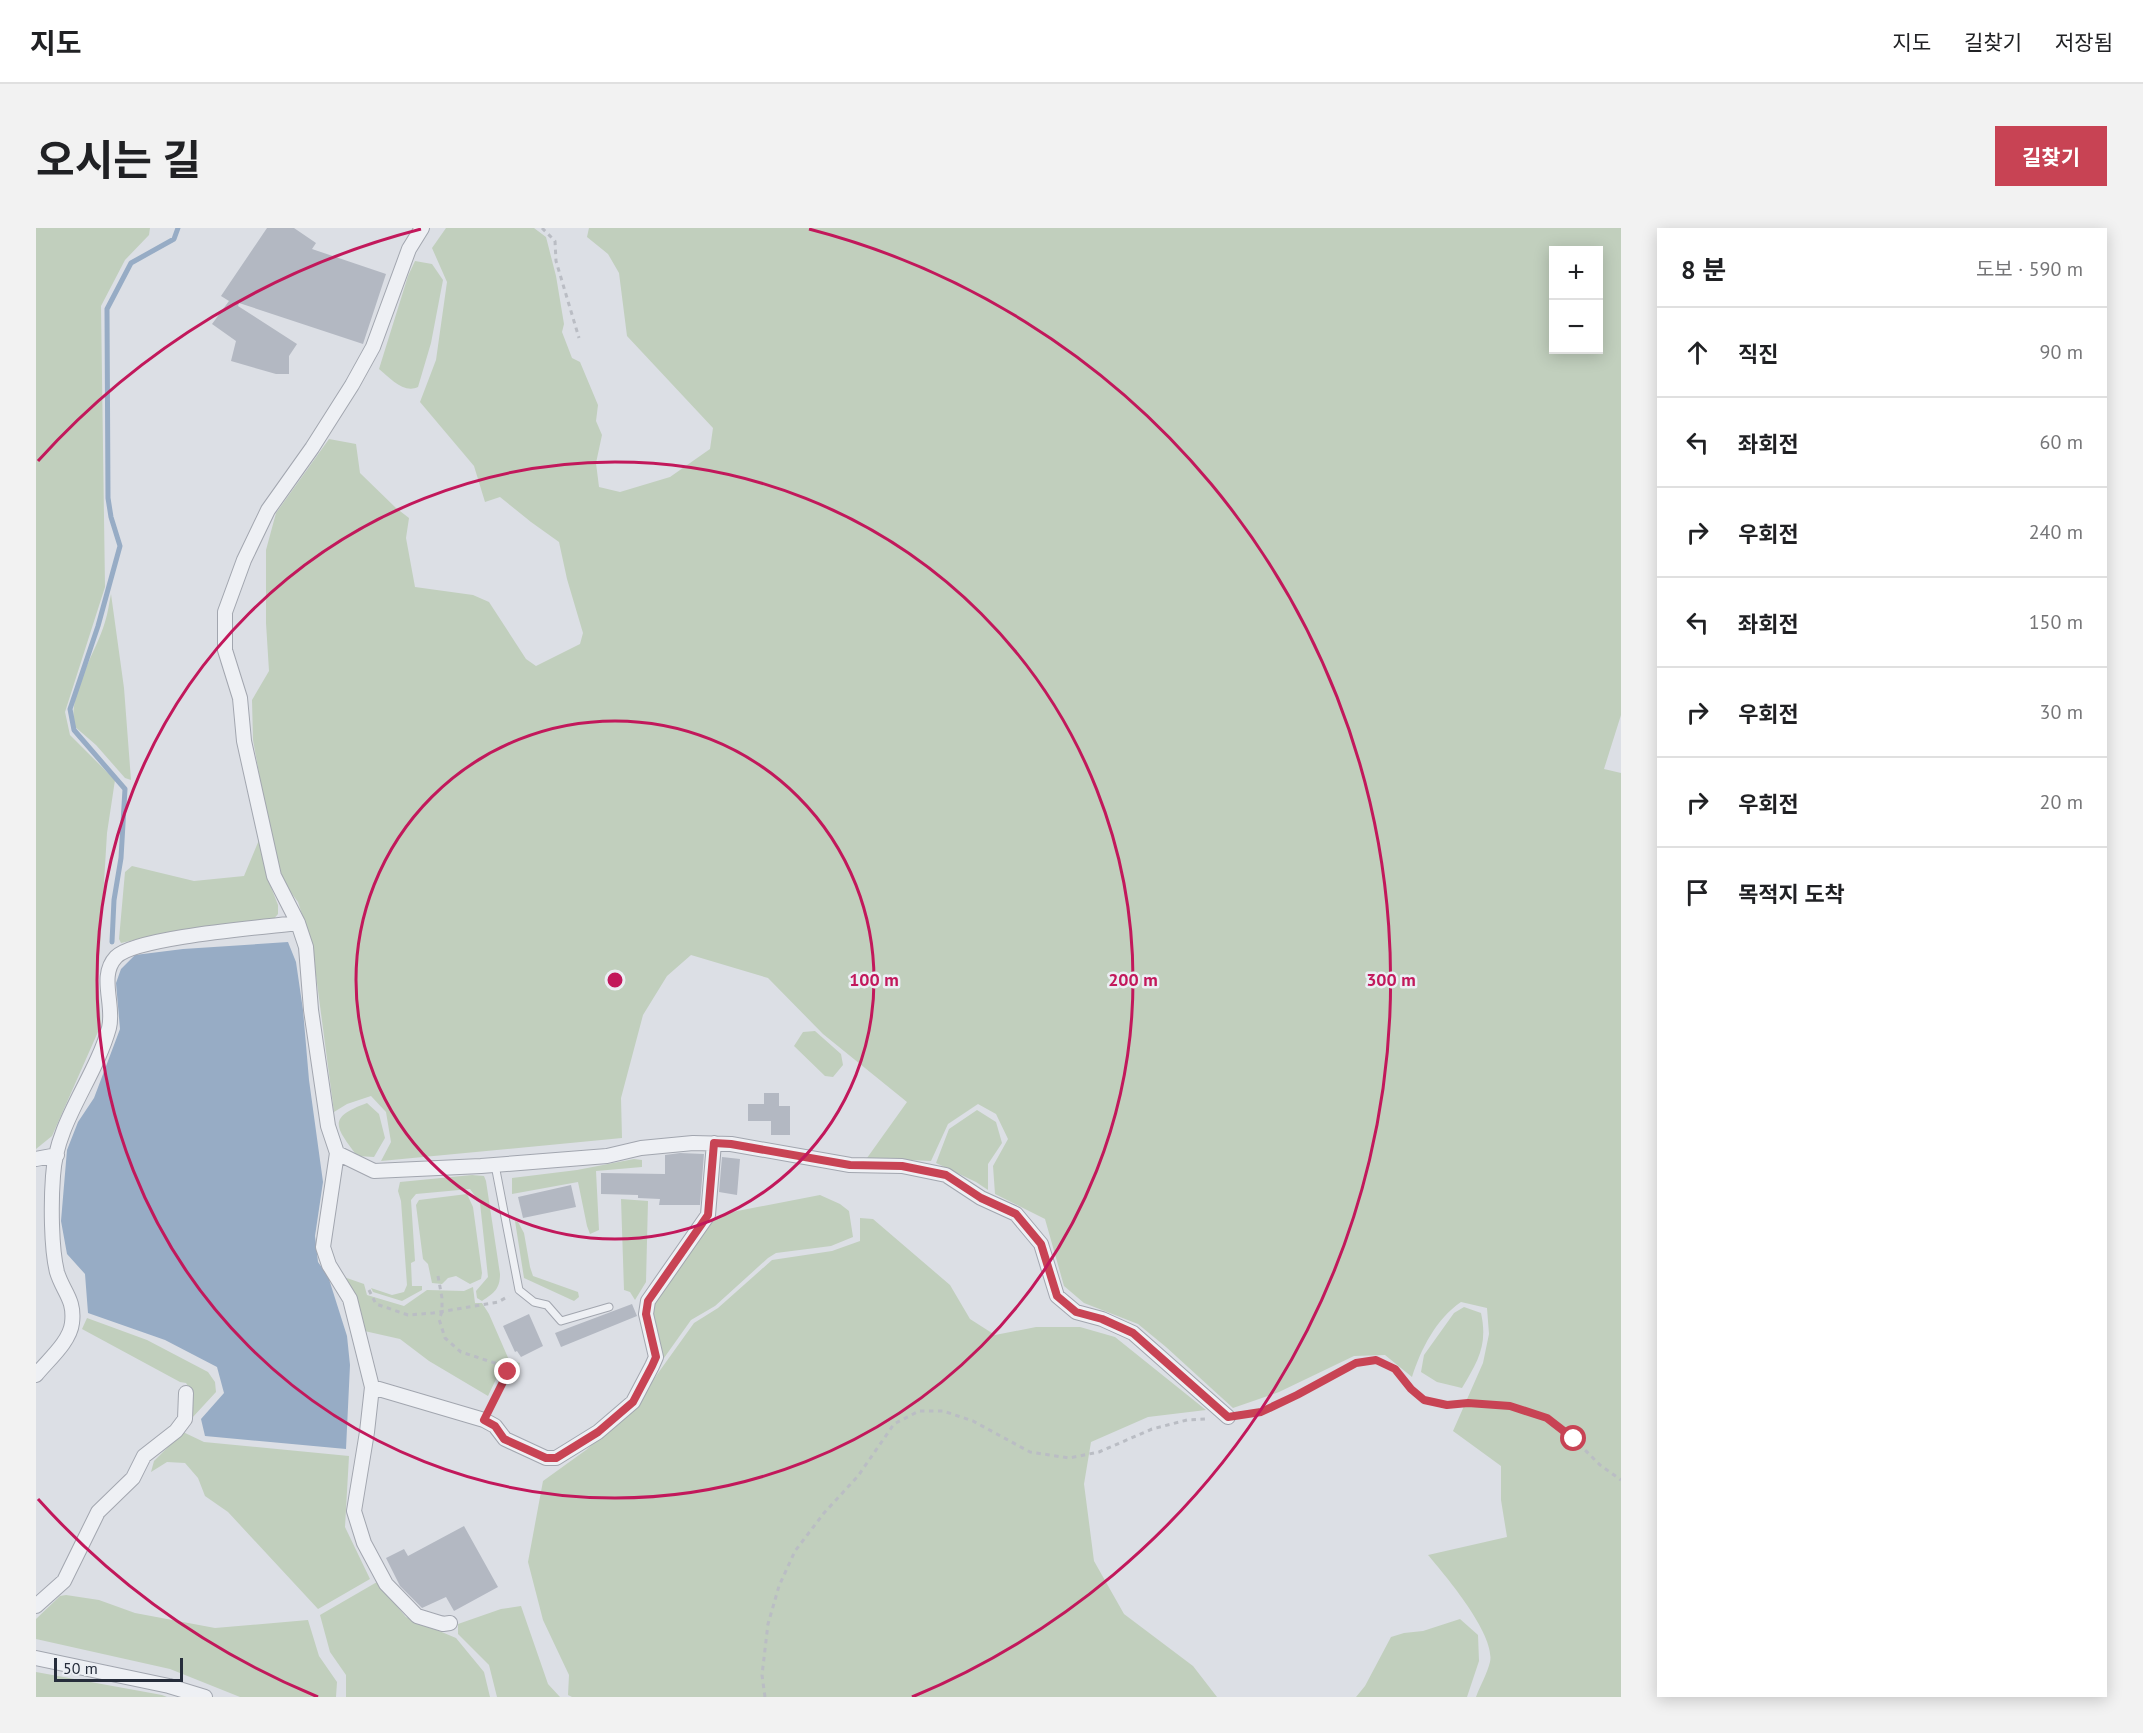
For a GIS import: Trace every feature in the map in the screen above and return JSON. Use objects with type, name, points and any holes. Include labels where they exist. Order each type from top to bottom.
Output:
[{"type":"street","points":[[422,228],[409,249],[373,347],[312,448],[268,510],[244,560],[225,612],[225,650],[240,698],[244,741],[274,876],[298,923],[306,947],[311,1010],[328,1126],[337,1153],[323,1247],[329,1265],[350,1299],[372,1388],[354,1511],[364,1543],[386,1584],[417,1616],[444,1624],[450,1623]]},
{"type":"street","points":[[36,1376],[64,1341],[72,1325],[71,1299],[57,1273],[53,1175],[67,1125],[99,1057],[110,1025],[107,978],[116,957],[133,947],[180,937],[298,923]]},
{"type":"street","points":[[337,1153],[374,1171],[607,1156],[641,1148],[714,1143],[850,1165],[902,1166],[946,1175],[981,1198],[1016,1214],[1041,1244],[1057,1296],[1076,1312],[1102,1319],[1133,1333],[1228,1417]]},
{"type":"street","points":[[372,1388],[484,1420],[495,1426],[504,1439],[546,1458],[556,1458],[598,1432],[633,1402],[656,1357],[646,1314],[648,1301],[708,1215],[714,1143]]},
{"type":"street","points":[[36,1159],[57,1155]]},
{"type":"street","points":[[36,1606],[64,1581],[98,1512],[133,1478],[144,1456],[176,1431],[185,1419],[186,1393]]},
{"type":"street","points":[[36,1658],[170,1686],[205,1697]]},
{"type":"lane","points":[[495,1165],[519,1290],[534,1302],[547,1305],[561,1321],[609,1307]]},
{"type":"path","points":[[542,228],[555,241],[556,261],[579,338]]},
{"type":"path","points":[[438,1276],[442,1298],[442,1312],[439,1318],[445,1338],[461,1352],[507,1366],[508,1372],[484,1420]]},
{"type":"path","points":[[369,1290],[375,1305],[408,1315],[442,1312],[498,1302],[519,1290]]},
{"type":"path","points":[[765,1697],[762,1675],[768,1624],[779,1586],[795,1551],[824,1513],[858,1476],[894,1424],[919,1411],[943,1411],[973,1421],[1030,1452],[1069,1458],[1099,1452],[1152,1429],[1187,1420],[1261,1412],[1356,1363],[1376,1360],[1395,1369],[1411,1389],[1424,1400],[1447,1405],[1468,1403],[1510,1406],[1547,1418],[1574,1439],[1600,1465],[1621,1480]]},
{"type":"green space","points":[[36,228],[150,228],[149,235],[125,260],[101,306],[105,587],[65,712],[70,735],[115,780],[107,833],[98,981],[101,1025],[52,1136],[36,1149]]},
{"type":"green space","points":[[446,228],[534,228],[546,237],[556,276],[564,324],[562,332],[572,358],[580,362],[598,405],[596,421],[602,435],[596,463],[599,487],[620,492],[670,477],[710,449],[713,428],[627,336],[619,273],[608,254],[587,237],[589,228],[1621,228],[1621,715],[1604,769],[1621,773],[1621,1697],[1476,1697],[1490,1662],[1490,1650],[1468,1606],[1428,1555],[1507,1537],[1501,1500],[1501,1466],[1453,1431],[1483,1363],[1489,1334],[1487,1308],[1461,1302],[1452,1309],[1430,1335],[1412,1377],[1385,1355],[1354,1356],[1279,1392],[1233,1408],[1138,1324],[1084,1303],[1064,1286],[1045,1219],[995,1194],[993,1166],[1008,1139],[996,1114],[978,1104],[948,1124],[931,1161],[867,1158],[907,1102],[823,1034],[768,978],[691,955],[667,976],[643,1015],[621,1098],[622,1138],[381,1161],[391,1142],[386,1112],[371,1096],[347,1104],[334,1112],[312,945],[298,902],[277,874],[253,740],[252,700],[269,671],[266,623],[266,550],[276,513],[329,439],[356,444],[360,473],[409,518],[406,538],[415,587],[473,595],[489,602],[526,659],[536,666],[580,644],[583,633],[559,542],[500,497],[485,502],[474,466],[420,402],[436,360],[447,282],[432,248]]},
{"type":"green space","points":[[415,261],[432,264],[443,280],[431,343],[418,387],[413,389],[402,387],[379,369],[408,276]]},
{"type":"green space","points":[[111,594],[124,688],[131,780],[125,778],[96,745],[74,726],[75,699],[101,634]]},
{"type":"green space","points":[[259,840],[266,874],[278,905],[278,914],[272,921],[170,932],[121,943],[119,939],[125,872],[132,866],[194,881],[244,876]]},
{"type":"green space","points":[[815,1031],[841,1054],[843,1065],[833,1077],[825,1076],[794,1046],[803,1032]]},
{"type":"green space","points":[[367,1103],[379,1114],[385,1138],[374,1157],[357,1156],[344,1138],[339,1124],[345,1114]]},
{"type":"green space","points":[[977,1110],[996,1122],[1002,1143],[988,1164],[988,1190],[936,1163],[949,1129]]},
{"type":"green space","points":[[634,1159],[642,1160],[642,1167],[596,1171],[599,1230],[590,1234],[578,1182],[512,1194],[512,1178],[577,1170]]},
{"type":"green space","points":[[472,1175],[484,1176],[486,1181],[500,1274],[496,1290],[482,1301],[477,1298],[476,1291],[488,1277],[480,1203],[470,1189],[416,1194],[411,1200],[415,1261],[411,1263],[412,1286],[422,1286],[422,1290],[402,1301],[373,1292],[371,1288],[392,1295],[404,1292],[407,1285],[401,1201],[398,1191],[400,1182]]},
{"type":"green space","points":[[467,1194],[473,1207],[481,1279],[470,1284],[456,1276],[448,1278],[442,1284],[432,1283],[428,1264],[423,1259],[416,1205],[419,1200]]},
{"type":"green space","points":[[820,1195],[849,1211],[853,1237],[831,1246],[776,1253],[768,1258],[715,1306],[691,1320],[664,1358],[660,1352],[652,1314],[655,1302],[669,1277],[716,1217]]},
{"type":"green space","points":[[621,1199],[648,1201],[646,1282],[635,1300],[630,1292],[624,1290]]},
{"type":"green space","points":[[860,1218],[873,1219],[950,1285],[970,1319],[995,1335],[1036,1327],[1080,1327],[1115,1337],[1206,1410],[1148,1417],[1091,1442],[1084,1484],[1094,1561],[1124,1614],[1193,1666],[1217,1697],[572,1697],[568,1695],[569,1675],[543,1620],[528,1562],[543,1481],[586,1450],[633,1408],[694,1323],[718,1308],[772,1260],[832,1251],[860,1241]]},
{"type":"green space","points":[[515,1221],[524,1233],[533,1276],[578,1292],[579,1297],[574,1301],[524,1278]]},
{"type":"green space","points":[[341,1276],[364,1284],[367,1295],[404,1306],[427,1290],[464,1291],[473,1287],[475,1303],[482,1303],[509,1360],[520,1363],[519,1368],[500,1371],[488,1396],[429,1361],[400,1339],[360,1330],[355,1293]]},
{"type":"green space","points":[[1464,1307],[1481,1313],[1483,1334],[1477,1361],[1462,1388],[1437,1382],[1421,1372],[1424,1355],[1454,1313]]},
{"type":"green space","points":[[87,1318],[147,1340],[208,1372],[215,1382],[216,1392],[192,1418],[193,1394],[186,1383],[180,1382],[82,1329]]},
{"type":"green space","points":[[183,1432],[204,1442],[349,1456],[345,1527],[370,1579],[318,1609],[228,1512],[205,1496],[198,1478],[185,1463],[167,1462],[151,1472],[154,1461]]},
{"type":"green space","points":[[377,1582],[406,1617],[456,1638],[484,1672],[490,1697],[346,1697],[346,1675],[330,1652],[320,1615]]},
{"type":"green space","points":[[60,1596],[99,1600],[135,1613],[215,1628],[308,1620],[319,1656],[337,1682],[336,1697],[240,1697],[170,1669],[36,1639],[36,1619]]},
{"type":"green space","points":[[521,1606],[548,1684],[560,1697],[497,1697],[489,1665],[458,1634],[458,1624],[501,1609]]},
{"type":"green space","points":[[1460,1619],[1478,1635],[1479,1661],[1467,1697],[1356,1697],[1365,1686],[1391,1637],[1423,1631]]},
{"type":"green space","points":[[36,1672],[162,1695],[167,1697],[36,1697]]},
{"type":"water","points":[[288,942],[296,962],[303,1010],[309,1080],[323,1182],[315,1236],[318,1262],[328,1276],[347,1336],[350,1365],[346,1449],[205,1436],[201,1419],[224,1393],[217,1367],[165,1340],[88,1313],[85,1274],[67,1254],[61,1221],[67,1150],[78,1122],[94,1098],[120,1029],[116,983],[121,969],[135,955],[183,949]]},
{"type":"building","points":[[267,228],[294,228],[316,243],[312,249],[386,274],[363,344],[239,303],[238,306],[297,344],[289,356],[289,374],[276,374],[231,361],[236,341],[212,324],[229,301],[221,296]]},
{"type":"building","points":[[764,1093],[779,1093],[779,1106],[790,1106],[790,1135],[771,1135],[771,1121],[748,1121],[748,1104],[764,1104]]},
{"type":"building","points":[[704,1154],[700,1205],[659,1205],[660,1199],[638,1198],[638,1195],[601,1194],[601,1173],[665,1174],[665,1155]]},
{"type":"building","points":[[722,1157],[740,1159],[737,1195],[719,1192]]},
{"type":"building","points":[[571,1185],[576,1207],[523,1218],[518,1197]]},
{"type":"building","points":[[632,1304],[637,1316],[561,1347],[555,1333]]},
{"type":"building","points":[[529,1314],[543,1346],[521,1357],[517,1351],[515,1352],[503,1326]]},
{"type":"building","points":[[464,1526],[498,1587],[454,1611],[446,1597],[422,1608],[400,1586],[386,1558],[404,1549],[408,1556]]},
{"type":"waterway","points":[[112,942],[114,900],[121,858],[125,789],[74,730],[70,709],[98,626],[120,546],[108,498],[107,309],[131,263],[174,239],[178,228]]},
{"type":"route","points":[[508,1372],[484,1420],[495,1426],[504,1439],[546,1458],[556,1458],[598,1432],[633,1402],[656,1357],[646,1314],[648,1301],[708,1215],[714,1143],[731,1144],[850,1165],[902,1166],[946,1175],[981,1198],[1016,1214],[1041,1244],[1057,1296],[1076,1312],[1102,1319],[1133,1333],[1172,1365],[1228,1417],[1261,1412],[1356,1363],[1376,1360],[1395,1369],[1411,1389],[1424,1400],[1447,1405],[1468,1403],[1510,1406],[1547,1418],[1574,1439]]}]
